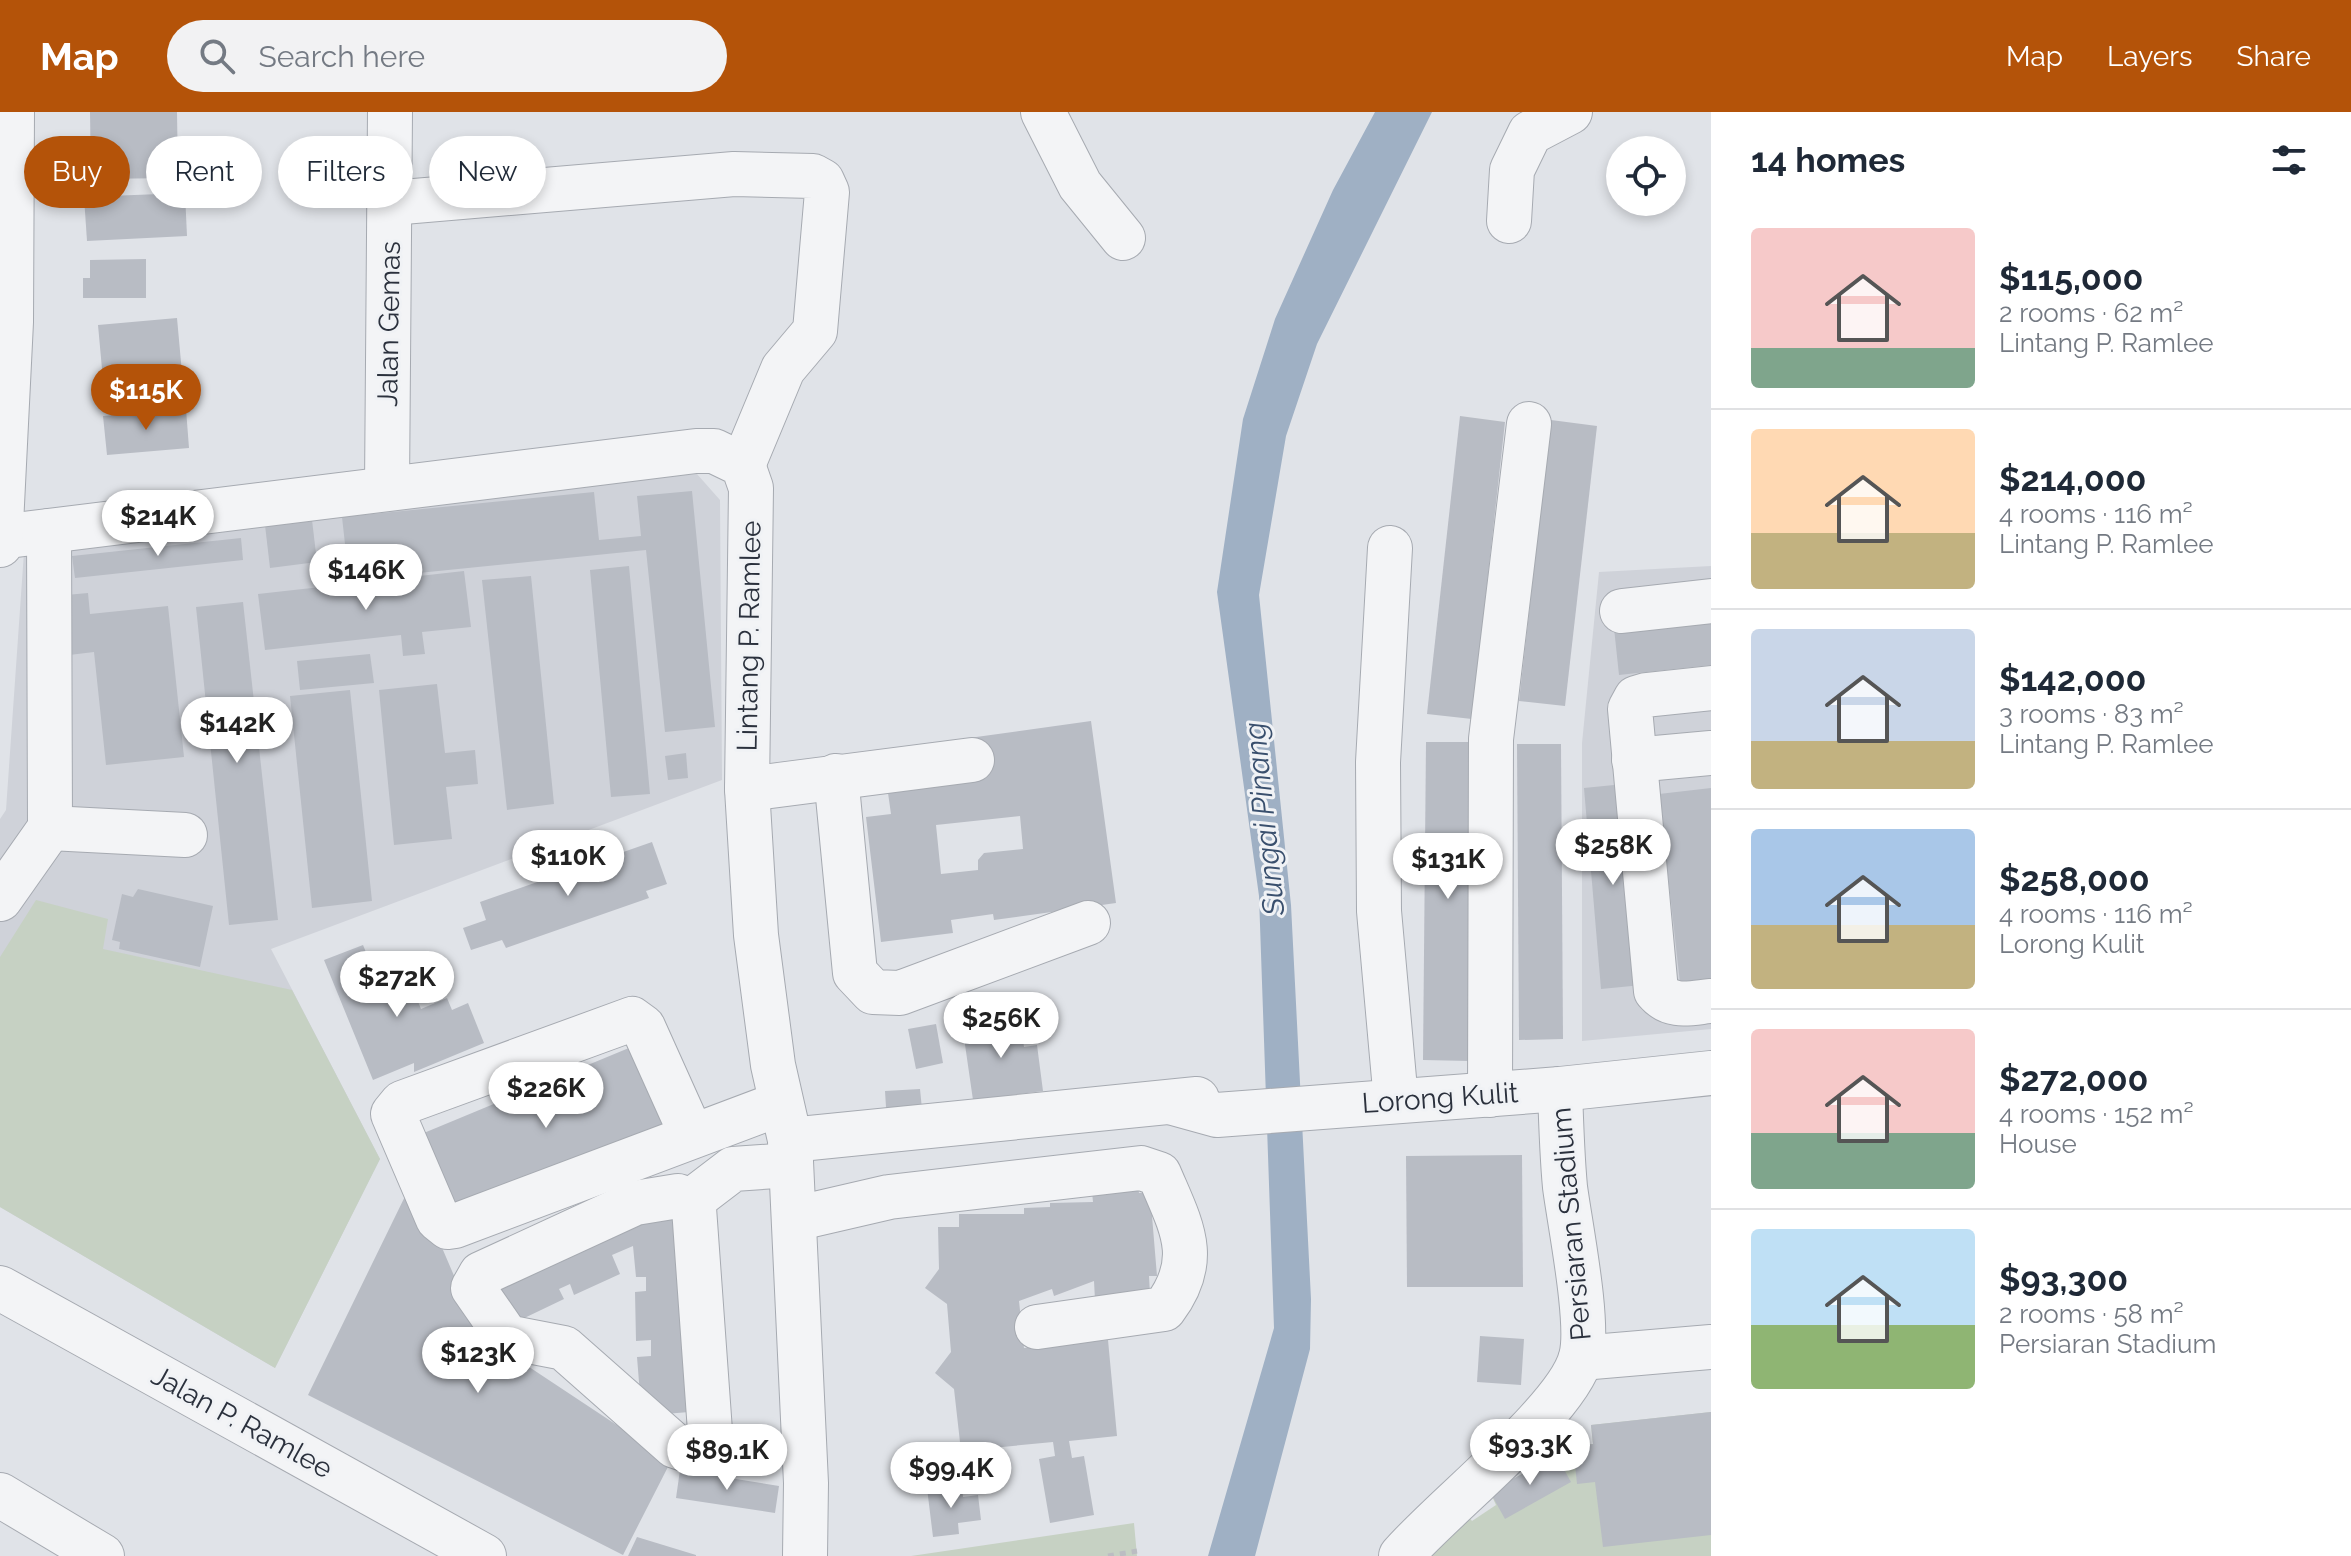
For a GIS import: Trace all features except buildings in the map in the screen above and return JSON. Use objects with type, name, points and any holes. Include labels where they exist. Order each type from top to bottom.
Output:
[{"type":"street","points":[[12,112],[11,322],[1,540],[49,531],[696,451],[714,451],[743,465],[783,369],[815,331],[827,192],[822,181],[813,176],[734,174],[413,201]]},
{"type":"street","name":"Jalan Gemas","points":[[390,112],[390,136]]},
{"type":"street","points":[[1043,112],[1080,185],[1123,238]]},
{"type":"street","points":[[1509,221],[1512,170],[1530,133],[1570,112]]},
{"type":"street","name":"Jalan Gemas","points":[[387,488],[391,208]]},
{"type":"street","points":[[1490,1095],[1491,739],[1529,424]]},
{"type":"street","name":"Lintang P. Ramlee","points":[[743,465],[751,488],[747,789],[756,935],[787,1136],[794,1219],[806,1483],[805,1556]]},
{"type":"street","points":[[0,899],[50,828],[49,531]]},
{"type":"street","points":[[1390,548],[1378,762],[1379,911],[1396,1101]]},
{"type":"street","points":[[1622,611],[1711,601]]},
{"type":"street","points":[[1711,688],[1636,698],[1630,709],[1656,991],[1664,1000],[1677,1004],[1711,1001]]},
{"type":"street","points":[[1634,760],[1711,753]]},
{"type":"street","points":[[747,789],[972,760]]},
{"type":"street","points":[[836,776],[855,973],[873,992],[900,993],[1088,923]]},
{"type":"street","points":[[50,828],[185,835]]},
{"type":"street","points":[[692,1136],[643,1027],[632,1019],[402,1103],[393,1114],[438,1219],[448,1227],[692,1136],[787,1136]]},
{"type":"street","name":"Lorong Kulit","points":[[787,1136],[1170,1102],[1220,1106],[1324,1106],[1490,1095],[1711,1073]]},
{"type":"street","name":"Persiaran Stadium","points":[[1401,1556],[1427,1526],[1557,1398],[1581,1358],[1582,1327],[1565,1182],[1560,1089]]},
{"type":"street","points":[[691,1201],[733,1169],[787,1136]]},
{"type":"street","points":[[794,1219],[889,1197],[1141,1168],[1159,1174],[1184,1234],[1186,1247],[1181,1286],[1164,1309],[1037,1327]]},
{"type":"street","points":[[678,1196],[691,1201],[710,1431],[702,1445],[684,1449],[675,1446],[564,1348],[507,1337],[473,1288],[481,1274],[635,1203],[678,1196]]},
{"type":"street","name":"Jalan P. Ramlee","points":[[0,1288],[484,1556]]},
{"type":"street","name":"Persiaran Stadium","points":[[1581,1358],[1711,1347]]},
{"type":"street","points":[[0,1495],[102,1556]]},
{"type":"path","points":[[1108,1556],[1137,1551]]},
{"type":"shaded area","points":[[697,474],[720,500],[722,780],[271,949],[380,1159],[275,1368],[0,1207],[0,819],[6,810],[24,552],[323,509]]},
{"type":"shaded area","points":[[1711,566],[1711,1029],[1582,1041],[1582,743],[1599,572]]},
{"type":"green space","points":[[36,900],[108,919],[103,949],[292,990],[380,1159],[275,1368],[0,1207],[0,957]]},
{"type":"green space","points":[[1711,1412],[1711,1556],[1425,1556],[1462,1508],[1472,1521],[1496,1505],[1490,1492],[1556,1455],[1562,1465],[1574,1461],[1573,1446],[1593,1444],[1591,1425]]},
{"type":"green space","points":[[1134,1523],[1137,1556],[911,1556]]},
{"type":"water","name":"Sungai Pinang","points":[[1375,112],[1432,112],[1317,344],[1286,436],[1259,595],[1291,905],[1311,1299],[1310,1349],[1255,1556],[1208,1556],[1274,1328],[1259,896],[1217,592],[1243,419],[1275,319],[1333,190]]}]
